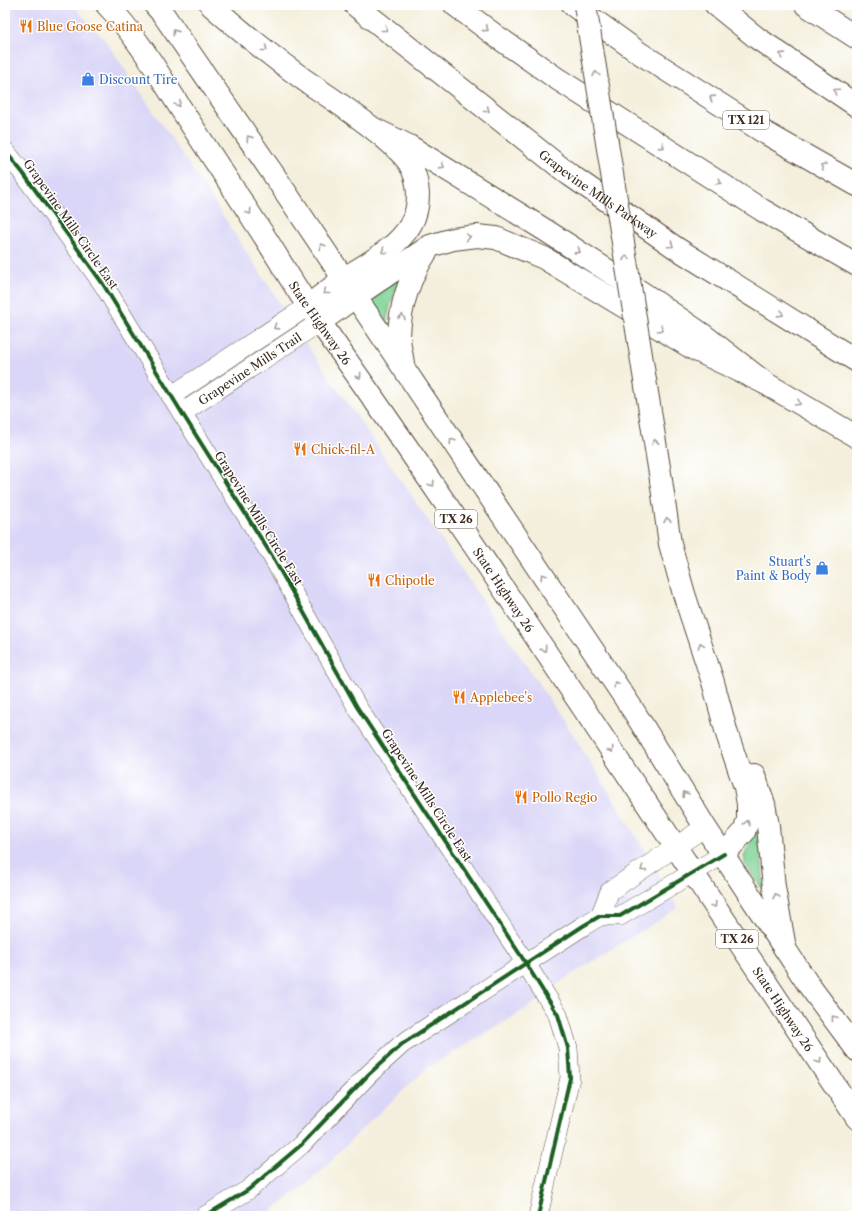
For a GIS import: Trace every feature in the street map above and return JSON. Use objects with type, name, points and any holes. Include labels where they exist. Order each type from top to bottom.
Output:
[{"type":"main road","name":"State Highway 26","points":[[107,5],[127,29],[165,82],[314,314],[365,384],[559,671],[692,873],[857,1118]]},
{"type":"main road","name":"TX 26","points":[[155,5],[163,14],[350,287],[633,710],[705,827],[808,984],[857,1050]]},
{"type":"main road","points":[[211,5],[234,25],[301,77],[374,129],[410,163],[415,174],[417,186],[416,212],[411,224],[398,241],[350,287]]},
{"type":"main road","name":"Grapevine Mills Parkway","points":[[355,5],[570,175],[676,248],[857,360]]},
{"type":"main road","points":[[455,5],[556,78],[762,210],[857,265]]},
{"type":"main road","name":"TX 121","points":[[574,5],[638,52],[762,131],[857,185]]},
{"type":"main road","points":[[585,5],[670,544],[684,594],[714,682],[727,734],[745,787],[748,804],[748,820],[744,832],[724,854]]},
{"type":"main road","points":[[716,5],[757,38],[857,106]]},
{"type":"main road","points":[[806,5],[828,12],[857,38]]},
{"type":"main road","points":[[374,129],[409,146],[545,230],[647,296],[702,334],[765,383]]},
{"type":"main road","points":[[350,287],[430,246],[453,239],[476,236],[496,238],[544,258],[694,348],[765,383],[857,437]]},
{"type":"main road","points":[[809,238],[857,279]]},
{"type":"main road","points":[[404,369],[399,337],[404,302],[416,267],[430,246]]},
{"type":"main road","name":"Grapevine Mills Trail","points":[[314,314],[350,287]]},
{"type":"main road","points":[[714,682],[736,730],[764,804],[768,826],[774,887],[785,948]]},
{"type":"main road","points":[[781,1006],[806,1023],[828,1048],[857,1091]]},
{"type":"street","name":"Grapevine Mills Circle East","points":[[5,151],[23,173],[103,284],[182,414],[272,556],[357,707],[525,962],[558,1015],[568,1048],[570,1078],[538,1216]]},
{"type":"street","name":"Grapevine Mills Trail","points":[[171,396],[314,314]]},
{"type":"street","name":"Grapevine Mills Trail","points":[[182,414],[314,314]]},
{"type":"street","points":[[600,916],[610,891],[705,827]]},
{"type":"street","points":[[205,1216],[248,1190],[301,1146],[369,1074],[402,1044],[525,962],[600,916],[620,916],[724,854]]},
{"type":"shaded area","points":[[5,5],[73,5],[105,40],[314,355],[409,492],[572,733],[632,829],[678,908],[568,977],[526,1009],[427,1068],[358,1133],[313,1179],[265,1216],[5,1216]]},
{"type":"green space","points":[[403,275],[392,299],[386,325],[367,300]]},
{"type":"green space","points":[[759,823],[764,892],[745,864],[744,856]]},
{"type":"cycle path","points":[[5,151],[23,173],[103,284],[272,556],[357,707],[525,962],[558,1015],[568,1048],[570,1078],[538,1216]]},
{"type":"cycle path","points":[[205,1216],[248,1190],[301,1145],[369,1074],[402,1044],[583,926],[600,916],[620,916],[724,854]]},
{"type":"place","name":"Blue Goose Catina","points":[[26,26]]},
{"type":"place","name":"Discount Tire","points":[[88,79]]},
{"type":"place","name":"Chick-fil-A","points":[[300,449]]},
{"type":"place","name":"Stuart's Paint & Body","points":[[822,568]]},
{"type":"place","name":"Chipotle","points":[[374,580]]},
{"type":"place","name":"Applebee's","points":[[459,697]]},
{"type":"place","name":"Pollo Regio","points":[[521,797]]}]
